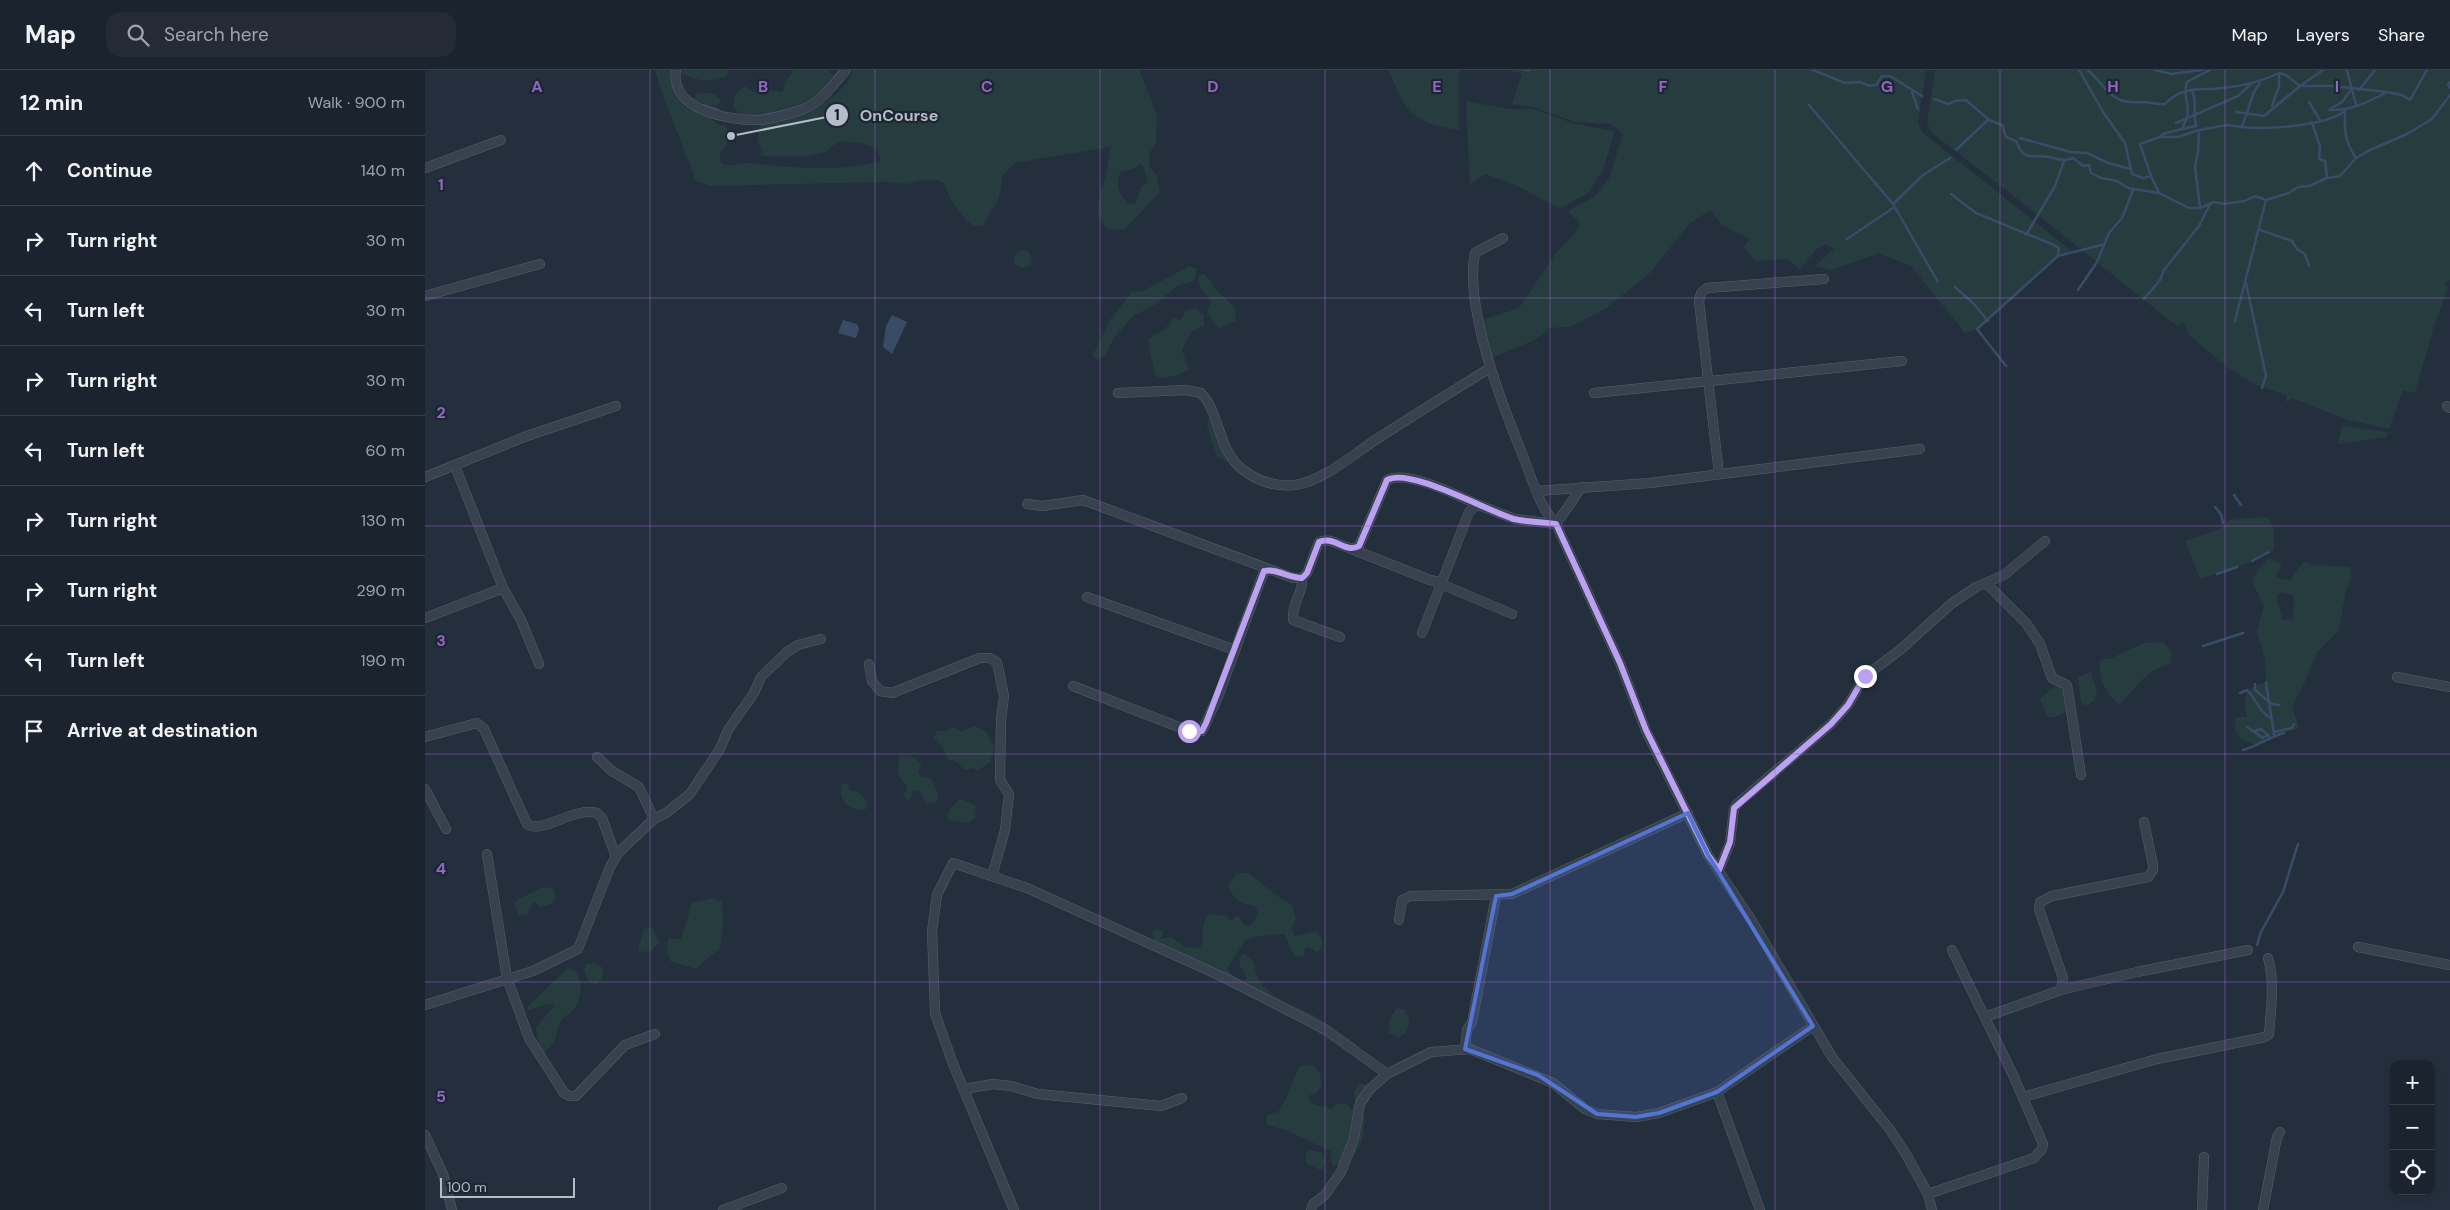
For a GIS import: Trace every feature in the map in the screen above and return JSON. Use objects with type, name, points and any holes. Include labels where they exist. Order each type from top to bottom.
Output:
[{"type":"street","points":[[676,70],[676,86],[680,95],[688,102],[716,114],[761,120],[803,110],[824,96],[846,70]]},
{"type":"street","points":[[425,168],[501,140]]},
{"type":"street","points":[[1503,238],[1477,251],[1475,257],[1476,298],[1490,368],[1504,410],[1547,515],[1556,524],[1575,569],[1611,641],[1646,730],[1708,855],[1753,921],[1813,1026],[1841,1068],[1891,1131],[1928,1194],[1932,1210]]},
{"type":"street","points":[[425,296],[540,264]]},
{"type":"street","points":[[1719,474],[1699,301],[1703,290],[1707,288],[1824,279]]},
{"type":"street","points":[[1594,394],[1902,361]]},
{"type":"street","points":[[1118,393],[1185,390],[1201,393],[1212,411],[1227,450],[1240,467],[1254,477],[1270,484],[1297,485],[1328,471],[1490,368]]},
{"type":"street","points":[[425,477],[455,466],[467,458],[616,406]]},
{"type":"street","points":[[1537,491],[1650,483],[1920,449]]},
{"type":"street","points":[[455,466],[503,588],[521,620],[536,652],[539,664]]},
{"type":"street","points":[[1349,548],[1359,546],[1387,480],[1393,476],[1415,479],[1515,519],[1556,524]]},
{"type":"street","points":[[1556,524],[1582,487]]},
{"type":"street","points":[[1027,504],[1043,506],[1083,500],[1293,578],[1302,578],[1307,573],[1319,542],[1332,540],[1430,580],[1442,582],[1512,614]]},
{"type":"street","points":[[1422,633],[1469,512],[1475,506],[1481,506]]},
{"type":"street","points":[[1719,870],[1730,842],[1734,808],[1831,724],[1848,705],[1865,676],[1900,650],[1951,604],[1976,587],[1987,584],[2011,570],[2045,541]]},
{"type":"street","points":[[1073,686],[1196,732],[1202,731],[1235,650],[1264,571],[1271,570]]},
{"type":"street","points":[[1302,578],[1303,584],[1292,612],[1293,620],[1341,637]]},
{"type":"street","points":[[1987,584],[2026,623],[2040,644],[2052,678],[2067,685],[2081,775]]},
{"type":"street","points":[[425,618],[503,588]]},
{"type":"street","points":[[1087,597],[1235,650]]},
{"type":"street","points":[[425,1005],[533,971],[578,949],[616,856],[654,819],[667,813],[689,794],[720,749],[728,730],[754,693],[761,677],[787,652],[798,645],[821,639]]},
{"type":"street","points":[[869,664],[872,681],[880,691],[892,693],[980,658],[990,658],[997,662],[1004,696],[1001,720],[1000,780],[1009,794],[1005,830],[993,876]]},
{"type":"street","points":[[2397,677],[2450,687]]},
{"type":"street","points":[[425,737],[477,723],[484,729],[527,824],[539,827],[578,812],[597,813],[602,818],[616,856]]},
{"type":"street","points":[[597,757],[612,772],[639,787],[654,819]]},
{"type":"street","points":[[425,789],[446,830]]},
{"type":"street","points":[[1399,920],[1402,900],[1411,896],[1496,896],[1512,894],[1687,813]]},
{"type":"street","points":[[2061,990],[2063,978],[2039,909],[2040,902],[2052,896],[2148,877],[2153,870],[2153,865],[2144,822]]},
{"type":"street","points":[[487,854],[507,978],[529,1038],[564,1093],[576,1096],[625,1045],[655,1034]]},
{"type":"street","points":[[1014,1210],[953,1064],[935,1013],[932,931],[937,894],[953,863],[1027,888],[1225,978],[1326,1030],[1387,1074]]},
{"type":"street","points":[[1465,1049],[1467,1030],[1472,1022],[1496,896]]},
{"type":"street","points":[[2358,947],[2450,966]]},
{"type":"street","points":[[1928,1194],[2021,1163],[2039,1154],[2043,1144],[1952,950]]},
{"type":"street","points":[[1985,1017],[2061,990],[2137,972],[2248,950]]},
{"type":"street","points":[[2023,1098],[2157,1058],[2265,1037],[2269,1034],[2272,975],[2268,958]]},
{"type":"street","points":[[1311,1210],[1313,1204],[1325,1195],[1341,1172],[1354,1138],[1360,1104],[1370,1089],[1387,1074],[1431,1052],[1465,1049],[1482,1053],[1538,1075],[1553,1083],[1585,1109],[1597,1114],[1636,1117],[1659,1113],[1717,1092],[1813,1026]]},
{"type":"street","points":[[964,1089],[993,1084],[1011,1086],[1038,1094],[1161,1106],[1182,1098]]},
{"type":"street","points":[[1717,1092],[1760,1210]]},
{"type":"street","points":[[2263,1210],[2277,1137],[2280,1132]]},
{"type":"street","points":[[425,1136],[443,1174],[452,1210]]},
{"type":"street","points":[[2203,1210],[2204,1157]]},
{"type":"street","points":[[723,1210],[783,1188]]},
{"type":"highlighted area","points":[[1688,813],[1708,855],[1813,1026],[1717,1092],[1659,1113],[1636,1117],[1597,1114],[1538,1075],[1465,1049],[1496,896],[1512,894]]},
{"type":"green space","points":[[655,70],[673,70],[675,92],[680,99],[686,105],[720,125],[725,125],[729,131],[726,146],[720,153],[721,163],[728,165],[751,163],[833,168],[881,161],[877,149],[860,143],[839,141],[825,152],[808,156],[757,156],[762,153],[757,140],[760,124],[801,114],[827,102],[846,83],[853,70],[1139,70],[1157,115],[1156,142],[1149,154],[1150,166],[1157,176],[1160,192],[1124,230],[1107,229],[1099,216],[1098,209],[1101,189],[1107,172],[1110,147],[1015,163],[1003,175],[999,198],[983,225],[973,226],[955,206],[944,183],[938,180],[925,180],[907,184],[887,182],[710,186],[696,181]],"holes":[[[1140,163],[1144,168],[1148,183],[1141,187],[1136,203],[1128,204],[1119,189],[1120,172],[1135,168]]]},
{"type":"green space","points":[[681,70],[729,70],[726,77],[708,80],[687,76],[681,73]]},
{"type":"green space","points":[[794,70],[829,70],[834,77],[810,102],[794,109],[775,114],[755,115],[738,113],[734,109],[735,95],[745,86],[754,92],[765,89],[783,92],[784,83]]},
{"type":"green space","points":[[1389,70],[1459,70],[1459,130],[1431,124],[1413,114],[1401,97]]},
{"type":"green space","points":[[1510,70],[1926,70],[1918,123],[1923,133],[2073,252],[2058,256],[1977,329],[1965,333],[1911,266],[1879,253],[1831,270],[1815,266],[1834,249],[1826,244],[1816,249],[1800,269],[1788,259],[1755,261],[1744,247],[1750,239],[1723,226],[1710,210],[1689,224],[1649,274],[1605,309],[1570,327],[1549,328],[1537,339],[1491,358],[1482,320],[1519,308],[1556,253],[1576,232],[1580,223],[1568,211],[1594,197],[1609,178],[1623,134],[1611,124],[1575,122],[1533,107],[1512,104],[1522,74]]},
{"type":"green space","points":[[1935,70],[2450,70],[2450,280],[2445,283],[2448,288],[2435,323],[2415,393],[2403,390],[2389,429],[2348,420],[2292,398],[2287,403],[2286,395],[2254,384],[2227,367],[2189,335],[2184,322],[2178,326],[2169,320],[1932,133],[1927,123]]},
{"type":"green space","points":[[698,93],[713,93],[721,100],[717,106],[706,105],[693,99]]},
{"type":"green space","points":[[1466,101],[1509,109],[1534,109],[1575,124],[1615,131],[1603,169],[1589,192],[1560,209],[1518,186],[1485,174],[1470,185]]},
{"type":"green space","points":[[1023,250],[1031,255],[1032,259],[1027,267],[1023,268],[1015,263],[1014,259],[1019,251]]},
{"type":"green space","points":[[1189,266],[1197,269],[1194,281],[1177,286],[1153,306],[1133,316],[1114,338],[1104,357],[1096,359],[1093,355],[1110,320],[1132,292],[1143,291]]},
{"type":"green space","points":[[1203,273],[1215,289],[1232,304],[1236,321],[1218,329],[1207,311],[1211,301],[1200,288],[1198,277]]},
{"type":"green space","points":[[1195,308],[1204,315],[1204,325],[1191,332],[1182,350],[1189,370],[1175,376],[1159,378],[1154,373],[1148,340],[1166,328],[1174,318],[1181,320],[1186,311]]},
{"type":"green space","points":[[1209,418],[1213,420],[1231,464],[1217,456],[1207,426]]},
{"type":"green space","points":[[2342,426],[2388,432],[2387,437],[2338,444]]},
{"type":"green space","points":[[2269,518],[2274,529],[2274,550],[2248,563],[2200,579],[2185,541],[2220,529],[2230,520]]},
{"type":"green space","points":[[2269,558],[2282,564],[2276,576],[2280,579],[2290,580],[2303,562],[2316,565],[2350,567],[2352,578],[2346,591],[2339,630],[2317,652],[2305,682],[2292,706],[2299,728],[2274,735],[2258,746],[2242,740],[2235,730],[2236,717],[2247,717],[2245,698],[2249,690],[2266,682],[2265,660],[2257,631],[2264,606],[2252,581],[2257,571]],"holes":[[[2281,592],[2294,595],[2293,619],[2283,620],[2276,597]]]},
{"type":"green space","points":[[2163,642],[2172,656],[2171,663],[2154,670],[2120,704],[2115,701],[2107,691],[2101,678],[2101,659],[2109,659],[2145,643]]},
{"type":"green space","points":[[2091,672],[2097,691],[2095,700],[2085,706],[2081,702],[2078,677]]},
{"type":"green space","points":[[2061,681],[2066,685],[2069,710],[2055,717],[2048,717],[2040,699]]},
{"type":"green space","points":[[974,726],[986,732],[995,747],[990,762],[977,771],[972,768],[964,770],[957,762],[948,759],[944,749],[934,737],[937,731],[946,731],[953,727],[961,732]]},
{"type":"green space","points":[[900,755],[914,757],[922,765],[918,771],[922,777],[931,778],[938,795],[936,802],[926,804],[920,791],[913,790],[911,799],[906,800],[904,795],[907,787],[898,772]]},
{"type":"green space","points":[[842,784],[847,784],[850,790],[857,791],[868,802],[865,810],[854,808],[843,800],[841,795]]},
{"type":"green space","points":[[961,799],[975,805],[976,817],[969,823],[948,820],[949,810]]},
{"type":"green space","points":[[1237,873],[1249,873],[1277,896],[1292,905],[1296,919],[1291,928],[1295,936],[1317,931],[1322,939],[1322,949],[1317,952],[1309,947],[1304,949],[1305,955],[1297,957],[1291,950],[1285,934],[1257,936],[1245,941],[1227,969],[1232,975],[1242,981],[1247,978],[1240,966],[1239,957],[1245,954],[1254,962],[1262,984],[1269,992],[1310,1013],[1355,1043],[1357,1055],[1352,1054],[1298,1020],[1228,986],[1159,948],[1153,938],[1153,931],[1158,929],[1163,932],[1160,939],[1171,937],[1185,947],[1200,948],[1205,919],[1208,914],[1226,916],[1231,921],[1238,915],[1243,924],[1250,926],[1258,915],[1256,907],[1246,904],[1235,897],[1228,885]]},
{"type":"green space","points":[[543,887],[553,888],[556,898],[549,905],[540,907],[533,901],[527,915],[519,916],[514,902]]},
{"type":"green space","points":[[713,898],[722,902],[723,927],[720,948],[696,969],[670,961],[667,950],[668,939],[681,939],[692,903]]},
{"type":"green space","points":[[644,928],[653,929],[659,943],[651,951],[640,952],[638,950]]},
{"type":"green space","points":[[594,963],[602,967],[603,978],[596,985],[589,982],[584,970],[586,964]]},
{"type":"green space","points":[[569,967],[574,970],[580,980],[580,997],[575,1008],[560,1023],[552,1044],[544,1052],[539,1045],[536,1028],[554,1006],[550,1003],[529,1010],[527,1007]]},
{"type":"green space","points":[[1398,1008],[1405,1010],[1410,1021],[1406,1033],[1398,1038],[1389,1033],[1389,1022],[1391,1016]]},
{"type":"green space","points":[[1314,1065],[1320,1074],[1322,1085],[1316,1093],[1308,1096],[1311,1103],[1332,1109],[1336,1104],[1347,1104],[1352,1110],[1357,1107],[1354,1094],[1360,1083],[1366,1085],[1369,1100],[1362,1114],[1365,1120],[1362,1140],[1354,1157],[1333,1166],[1330,1151],[1266,1123],[1268,1114],[1278,1112],[1282,1107],[1300,1066]]},
{"type":"green space","points":[[1310,1150],[1321,1152],[1326,1160],[1322,1171],[1306,1163],[1306,1153]]},
{"type":"water","points":[[892,315],[907,322],[892,354],[883,347],[886,326]]},
{"type":"water","points":[[843,320],[857,324],[859,329],[856,338],[838,333]]},
{"type":"waterway","points":[[835,77],[840,70]]},
{"type":"waterway","points":[[1813,70],[1845,83],[1860,82],[1870,86],[1876,85],[1882,76],[1890,76],[1922,96]]},
{"type":"waterway","points":[[2079,70],[2103,112],[2125,143],[2132,174],[2143,178],[2151,176],[2159,193]]},
{"type":"waterway","points":[[2088,70],[2111,94],[2123,101],[2162,104],[2185,91],[2245,85],[2279,73],[2286,75],[2300,86],[2332,86],[2387,92],[2402,95],[2410,100],[2427,70]]},
{"type":"waterway","points":[[2155,70],[2171,74],[2202,70]]},
{"type":"waterway","points":[[2160,137],[2163,134],[2182,129],[2186,121],[2188,109],[2187,82],[2210,70]]},
{"type":"waterway","points":[[2236,112],[2264,116],[2300,86],[2323,70]]},
{"type":"waterway","points":[[2347,70],[2356,105]]},
{"type":"waterway","points":[[2359,90],[2375,70]]},
{"type":"waterway","points":[[2272,106],[2279,86],[2279,73]]},
{"type":"waterway","points":[[2450,82],[2448,85],[2450,88]]},
{"type":"waterway","points":[[2200,208],[2195,166],[2199,130],[2227,125],[2242,127],[2254,92],[2260,83]]},
{"type":"waterway","points":[[2176,123],[2238,96],[2250,85]]},
{"type":"waterway","points":[[2182,129],[2196,126],[2195,100],[2192,90]]},
{"type":"waterway","points":[[2330,109],[2342,102],[2351,90]]},
{"type":"waterway","points":[[1912,92],[1918,109]]},
{"type":"waterway","points":[[2329,110],[2358,106],[2385,93]]},
{"type":"waterway","points":[[1934,99],[1948,104],[1966,100],[1989,120],[2002,125],[2006,137],[2016,141],[2019,148],[2026,155],[2064,160],[2073,158],[2083,166],[2089,165],[2091,173],[2101,178],[2117,181],[2128,188],[2159,193],[2189,208],[2200,208],[2214,202],[2224,204],[2245,201],[2255,196],[2266,200],[2289,193],[2298,187],[2309,186],[2327,178],[2340,176],[2356,158],[2407,134],[2432,119],[2450,95]]},
{"type":"waterway","points":[[2309,102],[2320,120]]},
{"type":"waterway","points":[[703,105],[718,110]]},
{"type":"waterway","points":[[1809,105],[1893,204],[1923,175],[1950,158]]},
{"type":"waterway","points":[[760,116],[784,111]]},
{"type":"waterway","points":[[2345,111],[2346,136],[2349,147],[2356,158]]},
{"type":"waterway","points":[[2242,127],[2295,126],[2324,120],[2345,111]]},
{"type":"waterway","points":[[1956,150],[1988,120]]},
{"type":"waterway","points":[[2312,122],[2320,147],[2319,159],[2325,161],[2327,177]]},
{"type":"waterway","points":[[2151,176],[2140,144],[2160,137],[2178,137],[2199,130]]},
{"type":"waterway","points":[[2020,138],[2071,152],[2087,153],[2108,163],[2131,169]]},
{"type":"waterway","points":[[2026,235],[2055,186],[2064,161]]},
{"type":"waterway","points":[[2078,290],[2097,262],[2109,233],[2122,218],[2133,190]]},
{"type":"waterway","points":[[1951,194],[1976,213],[2054,245],[2059,248],[2058,255]]},
{"type":"waterway","points":[[2235,321],[2266,200]]},
{"type":"waterway","points":[[1893,204],[1938,282]]},
{"type":"waterway","points":[[2144,299],[2199,226],[2210,204]]},
{"type":"waterway","points":[[1847,239],[1893,208]]},
{"type":"waterway","points":[[2260,230],[2292,241],[2297,249],[2305,254],[2309,266]]},
{"type":"waterway","points":[[2006,366],[1977,329],[2058,256],[2102,245]]},
{"type":"waterway","points":[[2246,283],[2266,376],[2262,388]]},
{"type":"waterway","points":[[1955,287],[1973,303],[1988,321]]},
{"type":"waterway","points":[[2234,495],[2241,505]]},
{"type":"waterway","points":[[2215,507],[2221,514],[2223,523]]},
{"type":"waterway","points":[[2252,561],[2269,552]]},
{"type":"waterway","points":[[2217,574],[2237,567]]},
{"type":"waterway","points":[[2203,646],[2243,633]]},
{"type":"waterway","points":[[2266,682],[2274,735]]},
{"type":"waterway","points":[[2255,684],[2255,690],[2272,704],[2279,705]]},
{"type":"waterway","points":[[2240,693],[2247,690],[2263,712],[2272,719]]},
{"type":"waterway","points":[[2274,732],[2292,728],[2294,724]]},
{"type":"waterway","points":[[2247,727],[2263,738],[2268,735],[2270,739]]},
{"type":"waterway","points":[[2255,731],[2261,729],[2268,735]]},
{"type":"waterway","points":[[2243,750],[2284,733]]},
{"type":"waterway","points":[[2257,945],[2261,932],[2283,892],[2298,844]]},
{"type":"place","name":"OnCourse","points":[[731,136]]},
{"type":"route","points":[[1189,731],[1202,731],[1206,723],[1218,697],[1264,571],[1271,570],[1293,578],[1302,578],[1307,573],[1319,542],[1332,540],[1345,547],[1355,548],[1359,546],[1365,536],[1387,480],[1393,476],[1415,479],[1515,519],[1556,524],[1575,569],[1586,587],[1620,663],[1646,730],[1697,834],[1708,855],[1719,870],[1730,842],[1731,817],[1734,808],[1750,792],[1805,748],[1831,724],[1848,705],[1865,676]]}]
